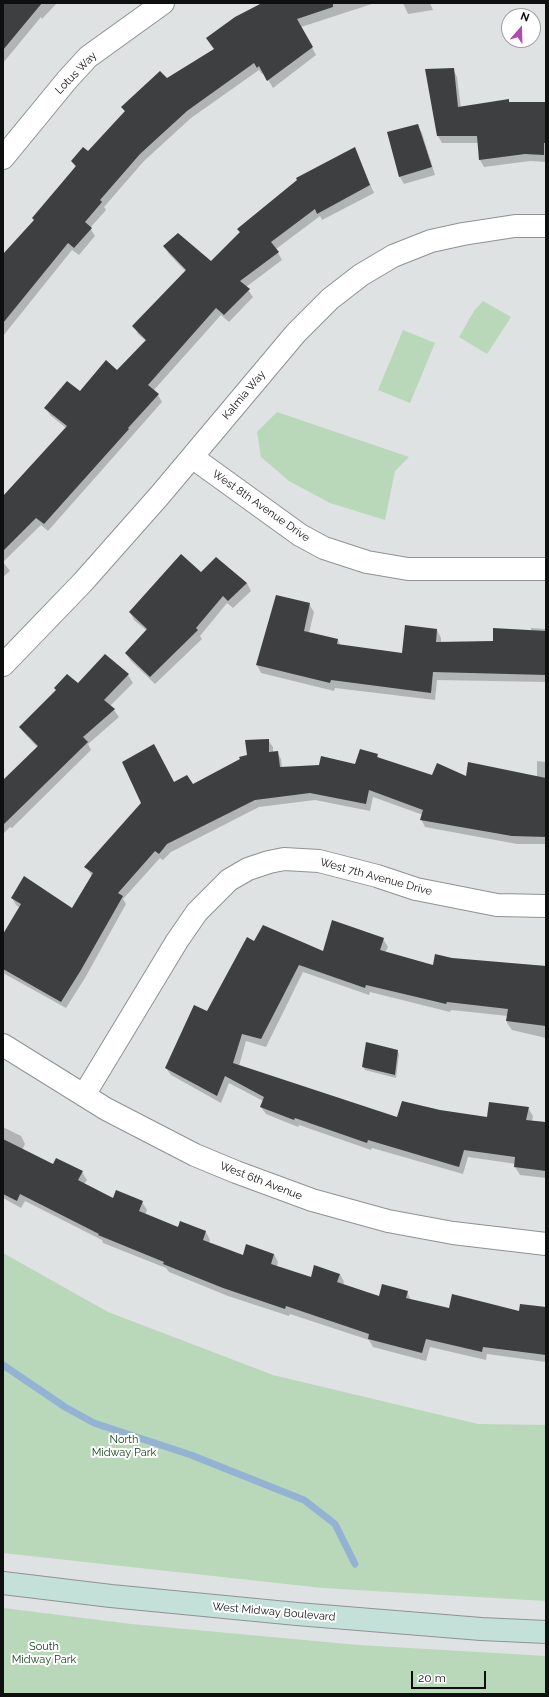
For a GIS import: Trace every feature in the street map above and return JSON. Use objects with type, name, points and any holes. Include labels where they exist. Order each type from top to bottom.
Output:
[{"type":"main road","name":"West Midway Boulevard","points":[[3,1583],[111,1596],[297,1614],[481,1629],[546,1632]]},
{"type":"street","name":"Lotus Way","points":[[3,158],[67,80],[88,57],[163,3]]},
{"type":"street","name":"Kalmia Way","points":[[3,665],[83,582],[192,457],[296,333],[330,299],[361,275],[393,256],[431,241],[463,234],[516,226],[546,226]]},
{"type":"street","name":"West 8th Avenue Drive","points":[[192,457],[300,535],[324,548],[367,562],[408,569],[546,569]]},
{"type":"street","name":"West 7th Avenue Drive","points":[[84,1095],[177,940],[197,912],[229,880],[248,869],[284,859],[319,861],[377,876],[416,889],[497,905],[546,906]]},
{"type":"street","name":"West 6th Avenue","points":[[3,1045],[15,1054],[150,1133],[195,1155],[236,1172],[312,1200],[388,1221],[453,1233],[546,1244]]},
{"type":"green space","points":[[483,301],[511,317],[487,354],[459,337],[474,311]]},
{"type":"green space","points":[[403,330],[435,343],[410,403],[378,390]]},
{"type":"green space","points":[[277,412],[409,457],[395,471],[385,520],[330,503],[289,481],[261,457],[257,432]]},
{"type":"green space","name":"North Midway Park","points":[[3,1253],[108,1312],[273,1375],[478,1424],[546,1425],[546,1601],[323,1588],[3,1553]]},
{"type":"green space","name":"South Midway Park","points":[[3,1608],[131,1624],[358,1645],[546,1656],[546,1694],[3,1694]]},
{"type":"building","points":[[3,3],[42,3],[3,50]]},
{"type":"building","points":[[262,3],[333,3],[333,7],[297,19],[313,47],[267,81],[259,66],[257,68],[254,63],[187,111],[140,154],[100,200],[102,202],[85,222],[92,228],[74,248],[68,243],[3,323],[3,254],[34,220],[32,218],[76,166],[71,161],[83,147],[88,151],[125,111],[121,107],[160,71],[167,78],[214,49],[206,38],[235,17]]},
{"type":"building","points":[[454,68],[458,107],[509,99],[509,102],[546,102],[546,143],[544,143],[544,155],[525,154],[479,160],[477,136],[437,136],[425,69]]},
{"type":"building","points":[[418,124],[432,167],[399,177],[387,132]]},
{"type":"building","points":[[355,147],[370,185],[317,214],[315,209],[271,242],[279,252],[240,281],[250,289],[224,315],[216,308],[148,385],[159,394],[128,428],[129,429],[44,524],[36,518],[3,551],[3,496],[67,426],[44,408],[67,381],[80,391],[106,360],[117,370],[146,340],[132,326],[186,270],[163,246],[178,233],[211,261],[240,232],[237,229],[297,180],[296,178]]},
{"type":"building","points":[[181,554],[201,572],[216,557],[247,583],[228,601],[223,596],[196,628],[198,630],[150,677],[125,653],[147,629],[129,612]]},
{"type":"building","points":[[276,595],[310,603],[304,631],[338,639],[337,644],[402,653],[405,625],[437,629],[436,642],[493,641],[493,628],[546,631],[546,675],[433,672],[431,693],[331,680],[330,683],[256,665]]},
{"type":"building","points":[[105,654],[129,674],[104,700],[115,709],[83,737],[88,742],[3,825],[3,780],[38,746],[19,727],[56,690],[54,688],[67,674],[78,683]]},
{"type":"building","points":[[269,739],[269,752],[278,751],[280,767],[319,765],[321,756],[355,764],[360,749],[378,754],[377,757],[432,775],[437,763],[466,776],[468,762],[546,778],[546,837],[512,836],[420,820],[423,810],[369,790],[366,804],[310,793],[255,800],[167,844],[159,854],[155,851],[118,893],[123,896],[61,1002],[3,969],[3,934],[21,904],[11,898],[24,876],[72,908],[93,873],[84,867],[141,803],[122,762],[154,744],[174,782],[187,775],[193,784],[240,759],[239,757],[247,755],[245,740]]},
{"type":"building","points":[[332,920],[384,938],[380,950],[433,965],[435,954],[452,958],[546,966],[546,1026],[506,1021],[508,1009],[447,1002],[446,1004],[366,985],[365,988],[299,965],[261,1039],[242,1034],[233,1063],[397,1117],[402,1101],[440,1110],[487,1117],[489,1102],[529,1107],[526,1120],[546,1122],[546,1171],[514,1167],[515,1157],[464,1150],[459,1167],[368,1140],[367,1143],[295,1118],[294,1120],[260,1107],[264,1097],[225,1076],[217,1096],[165,1068],[194,1005],[207,1011],[247,937],[254,941],[263,925],[323,951]]},
{"type":"building","points":[[366,1042],[398,1050],[395,1075],[362,1067]]},
{"type":"building","points":[[3,1139],[53,1164],[56,1158],[83,1171],[78,1180],[113,1198],[116,1190],[143,1201],[139,1211],[178,1227],[180,1221],[206,1231],[203,1240],[243,1255],[246,1244],[274,1254],[271,1264],[311,1277],[314,1265],[340,1274],[337,1282],[379,1296],[382,1284],[408,1291],[406,1298],[449,1308],[452,1294],[519,1311],[520,1304],[546,1307],[546,1355],[483,1347],[482,1352],[426,1339],[422,1353],[368,1339],[369,1334],[286,1306],[285,1309],[223,1288],[163,1264],[164,1262],[98,1235],[99,1234],[20,1194],[17,1201],[3,1194]]},
{"type":"waterway","points":[[3,1365],[65,1407],[94,1423],[191,1455],[304,1500],[335,1524],[355,1564]]}]
